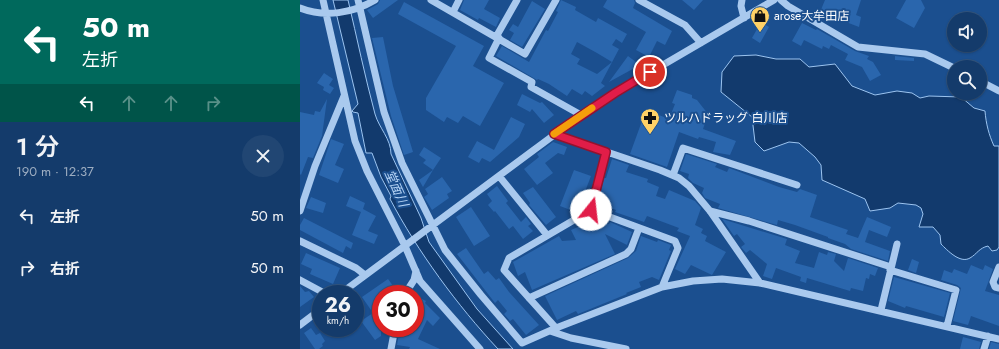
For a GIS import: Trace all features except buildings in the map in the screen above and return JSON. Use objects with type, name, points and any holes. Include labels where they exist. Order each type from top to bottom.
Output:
[{"type":"street","points":[[323,0],[355,142],[367,171],[405,246],[420,281],[480,349]]},
{"type":"street","points":[[358,0],[358,10],[392,138],[444,250],[522,343],[553,329],[662,287],[693,281],[722,279],[760,283],[999,338]]},
{"type":"street","points":[[300,8],[326,14],[358,10],[375,0]]},
{"type":"street","points":[[431,0],[526,54],[556,0]]},
{"type":"street","points":[[452,12],[459,0]]},
{"type":"street","points":[[518,0],[498,37],[489,58],[532,82],[531,87],[581,115]]},
{"type":"street","points":[[639,0],[685,25],[701,43]]},
{"type":"street","points":[[742,0],[741,6],[744,18]]},
{"type":"street","points":[[351,285],[581,115],[774,0]]},
{"type":"street","points":[[781,0],[788,6],[858,47],[925,54],[947,65]]},
{"type":"street","points":[[987,85],[999,91]]},
{"type":"street","points":[[300,209],[315,166],[344,96]]},
{"type":"street","points":[[554,134],[673,175],[689,186],[710,211],[760,283]]},
{"type":"street","points":[[673,175],[683,148],[797,185]]},
{"type":"street","points":[[606,152],[591,210],[508,258],[504,270],[529,298],[553,329],[571,338],[626,349]]},
{"type":"street","points":[[499,176],[548,235]]},
{"type":"street","points":[[591,210],[675,242],[678,248],[662,287]]},
{"type":"street","points":[[710,211],[749,221],[956,290],[947,326]]},
{"type":"street","points":[[529,298],[626,254],[631,250],[638,228]]},
{"type":"street","points":[[300,241],[356,268],[365,274]]},
{"type":"street","points":[[881,310],[897,244]]},
{"type":"street","points":[[994,287],[993,282],[999,267]]},
{"type":"street","points":[[411,285],[414,280],[416,271]]},
{"type":"street","points":[[300,280],[312,286]]},
{"type":"street","points":[[300,325],[312,316]]},
{"type":"street","points":[[984,349],[988,336]]},
{"type":"street","points":[[392,349],[394,337]]},
{"type":"water","name":"堂面川","points":[[333,0],[348,0],[375,114],[389,143],[391,154],[421,218],[429,242],[477,309],[513,349],[498,349],[453,296],[413,239],[401,219],[390,199],[391,196],[381,177],[372,153],[366,153],[358,113],[352,111],[358,104]]},
{"type":"water","points":[[756,55],[776,59],[800,59],[809,67],[835,64],[852,86],[875,95],[897,91],[912,93],[920,98],[929,96],[947,97],[947,100],[965,100],[974,108],[985,111],[992,142],[994,146],[999,146],[999,247],[997,250],[992,251],[988,246],[982,248],[970,258],[958,258],[950,253],[941,244],[940,235],[933,227],[919,227],[923,214],[921,208],[916,205],[898,203],[890,208],[870,211],[865,199],[822,180],[821,165],[815,157],[799,143],[789,142],[764,151],[755,142],[752,117],[721,92],[722,72],[734,56]]},
{"type":"slow traffic","points":[[554,134],[592,108]]},
{"type":"place","name":"arose大牟田店","points":[[760,33]]},
{"type":"place","name":"ツルハドラッグ 白川店","points":[[650,135]]},
{"type":"route","points":[[591,210],[606,152],[554,134],[615,93],[650,72]]}]
